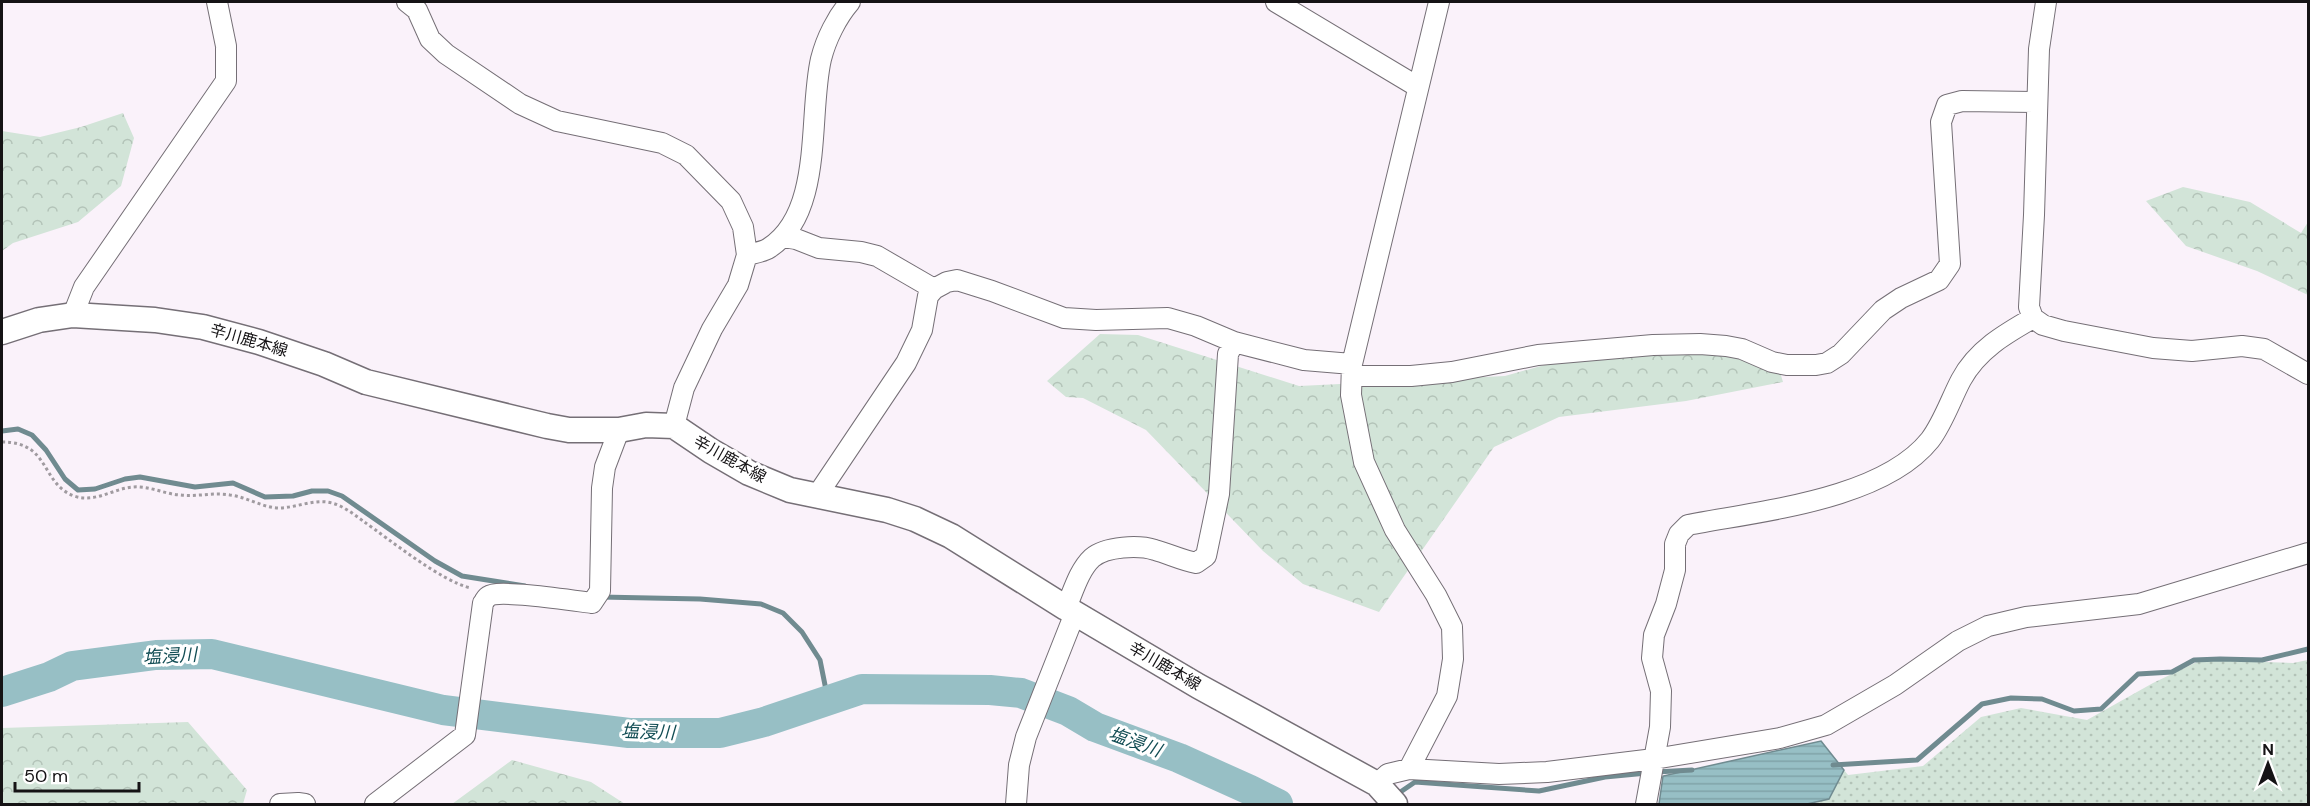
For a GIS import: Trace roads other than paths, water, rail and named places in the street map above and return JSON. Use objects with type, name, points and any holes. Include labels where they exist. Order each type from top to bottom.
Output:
[{"type":"main road","name":"辛川鹿本線","points":[[2,332],[39,320],[73,315],[155,320],[203,327],[259,342],[324,364],[366,382],[547,426],[619,430],[646,425],[674,426],[749,473],[790,490],[887,510],[924,523],[951,536],[1198,686],[1384,793]]},
{"type":"street","points":[[73,315],[84,288],[226,81],[225,46],[217,2]]},
{"type":"street","points":[[407,2],[417,10],[430,39],[446,54],[520,104],[557,121],[662,143],[686,155],[731,201],[743,226],[747,255],[738,285],[712,329],[684,388],[674,426]]},
{"type":"street","points":[[747,255],[767,250],[783,237],[799,213],[807,185],[821,58],[832,30],[850,2]]},
{"type":"street","points":[[1276,2],[1418,87]]},
{"type":"street","points":[[1408,769],[1447,696],[1453,659],[1452,627],[1436,595],[1395,530],[1364,462],[1354,412],[1352,370],[1438,2]]},
{"type":"street","points":[[2046,2],[2039,49],[2029,307],[2033,318],[2043,325],[2064,331],[2153,348],[2192,351],[2242,346],[2264,349],[2308,374]]},
{"type":"street","points":[[818,494],[906,363],[922,330],[928,296],[934,289],[946,282],[957,280],[1064,318],[1096,320],[1168,318],[1196,326],[1234,342],[1304,360],[1352,370],[1411,376],[1452,372],[1538,355],[1653,345],[1726,346],[1742,349],[1772,362],[1787,365],[1827,363],[1841,354],[1883,310],[1901,298],[1939,280],[1950,264],[1941,122],[1947,105],[1962,101],[2037,102]]},
{"type":"street","points":[[783,237],[796,239],[819,248],[877,256],[934,289]]},
{"type":"street","points":[[1646,804],[1660,727],[1661,692],[1652,658],[1654,635],[1666,604],[1675,570],[1675,544],[1678,534],[1688,525],[1844,494],[1883,476],[1914,457],[1931,439],[1962,377],[1976,357],[2033,318]]},
{"type":"street","points":[[1016,804],[1019,765],[1082,573],[1092,558],[1105,551],[1135,548],[1154,549],[1180,560],[1196,563],[1206,556],[1219,494],[1228,354],[1234,342]]},
{"type":"street","points":[[375,804],[465,735],[483,603],[489,595],[512,594],[592,603],[600,591],[602,489],[605,467],[619,430]]},
{"type":"street","points":[[1384,793],[1388,774],[1408,769],[1499,774],[1547,772],[1654,759],[1780,738],[1826,725],[1895,685],[1958,641],[1988,626],[2026,617],[2139,604],[2308,553]]},
{"type":"street","points":[[280,804],[305,804]]},
{"type":"water","points":[[1821,741],[1844,770],[1829,799],[1807,804],[1659,804],[1663,776]]},
{"type":"waterway","points":[[2,431],[18,429],[32,435],[46,450],[65,479],[78,490],[95,489],[125,479],[140,477],[195,487],[233,483],[265,497],[328,491],[342,496],[435,561],[462,576],[525,586]]},
{"type":"waterway","points":[[600,597],[700,599],[761,604],[783,613],[802,632],[820,660],[828,700]]},
{"type":"waterway","points":[[1833,765],[1917,760],[1982,704],[2011,698],[2042,699],[2074,711],[2101,709],[2138,674],[2172,672],[2194,660],[2262,660],[2308,649]]},
{"type":"waterway","name":"塩浸川","points":[[2,692],[49,677],[72,666],[156,655],[212,654],[443,710],[629,733],[720,733],[764,722],[862,689],[990,690],[1021,693],[1068,711],[1095,727],[1179,758],[1278,804]]},
{"type":"waterway","points":[[1656,772],[1692,770]]},
{"type":"waterway","points":[[1396,795],[1415,782],[1539,791],[1605,777],[1647,773]]}]
